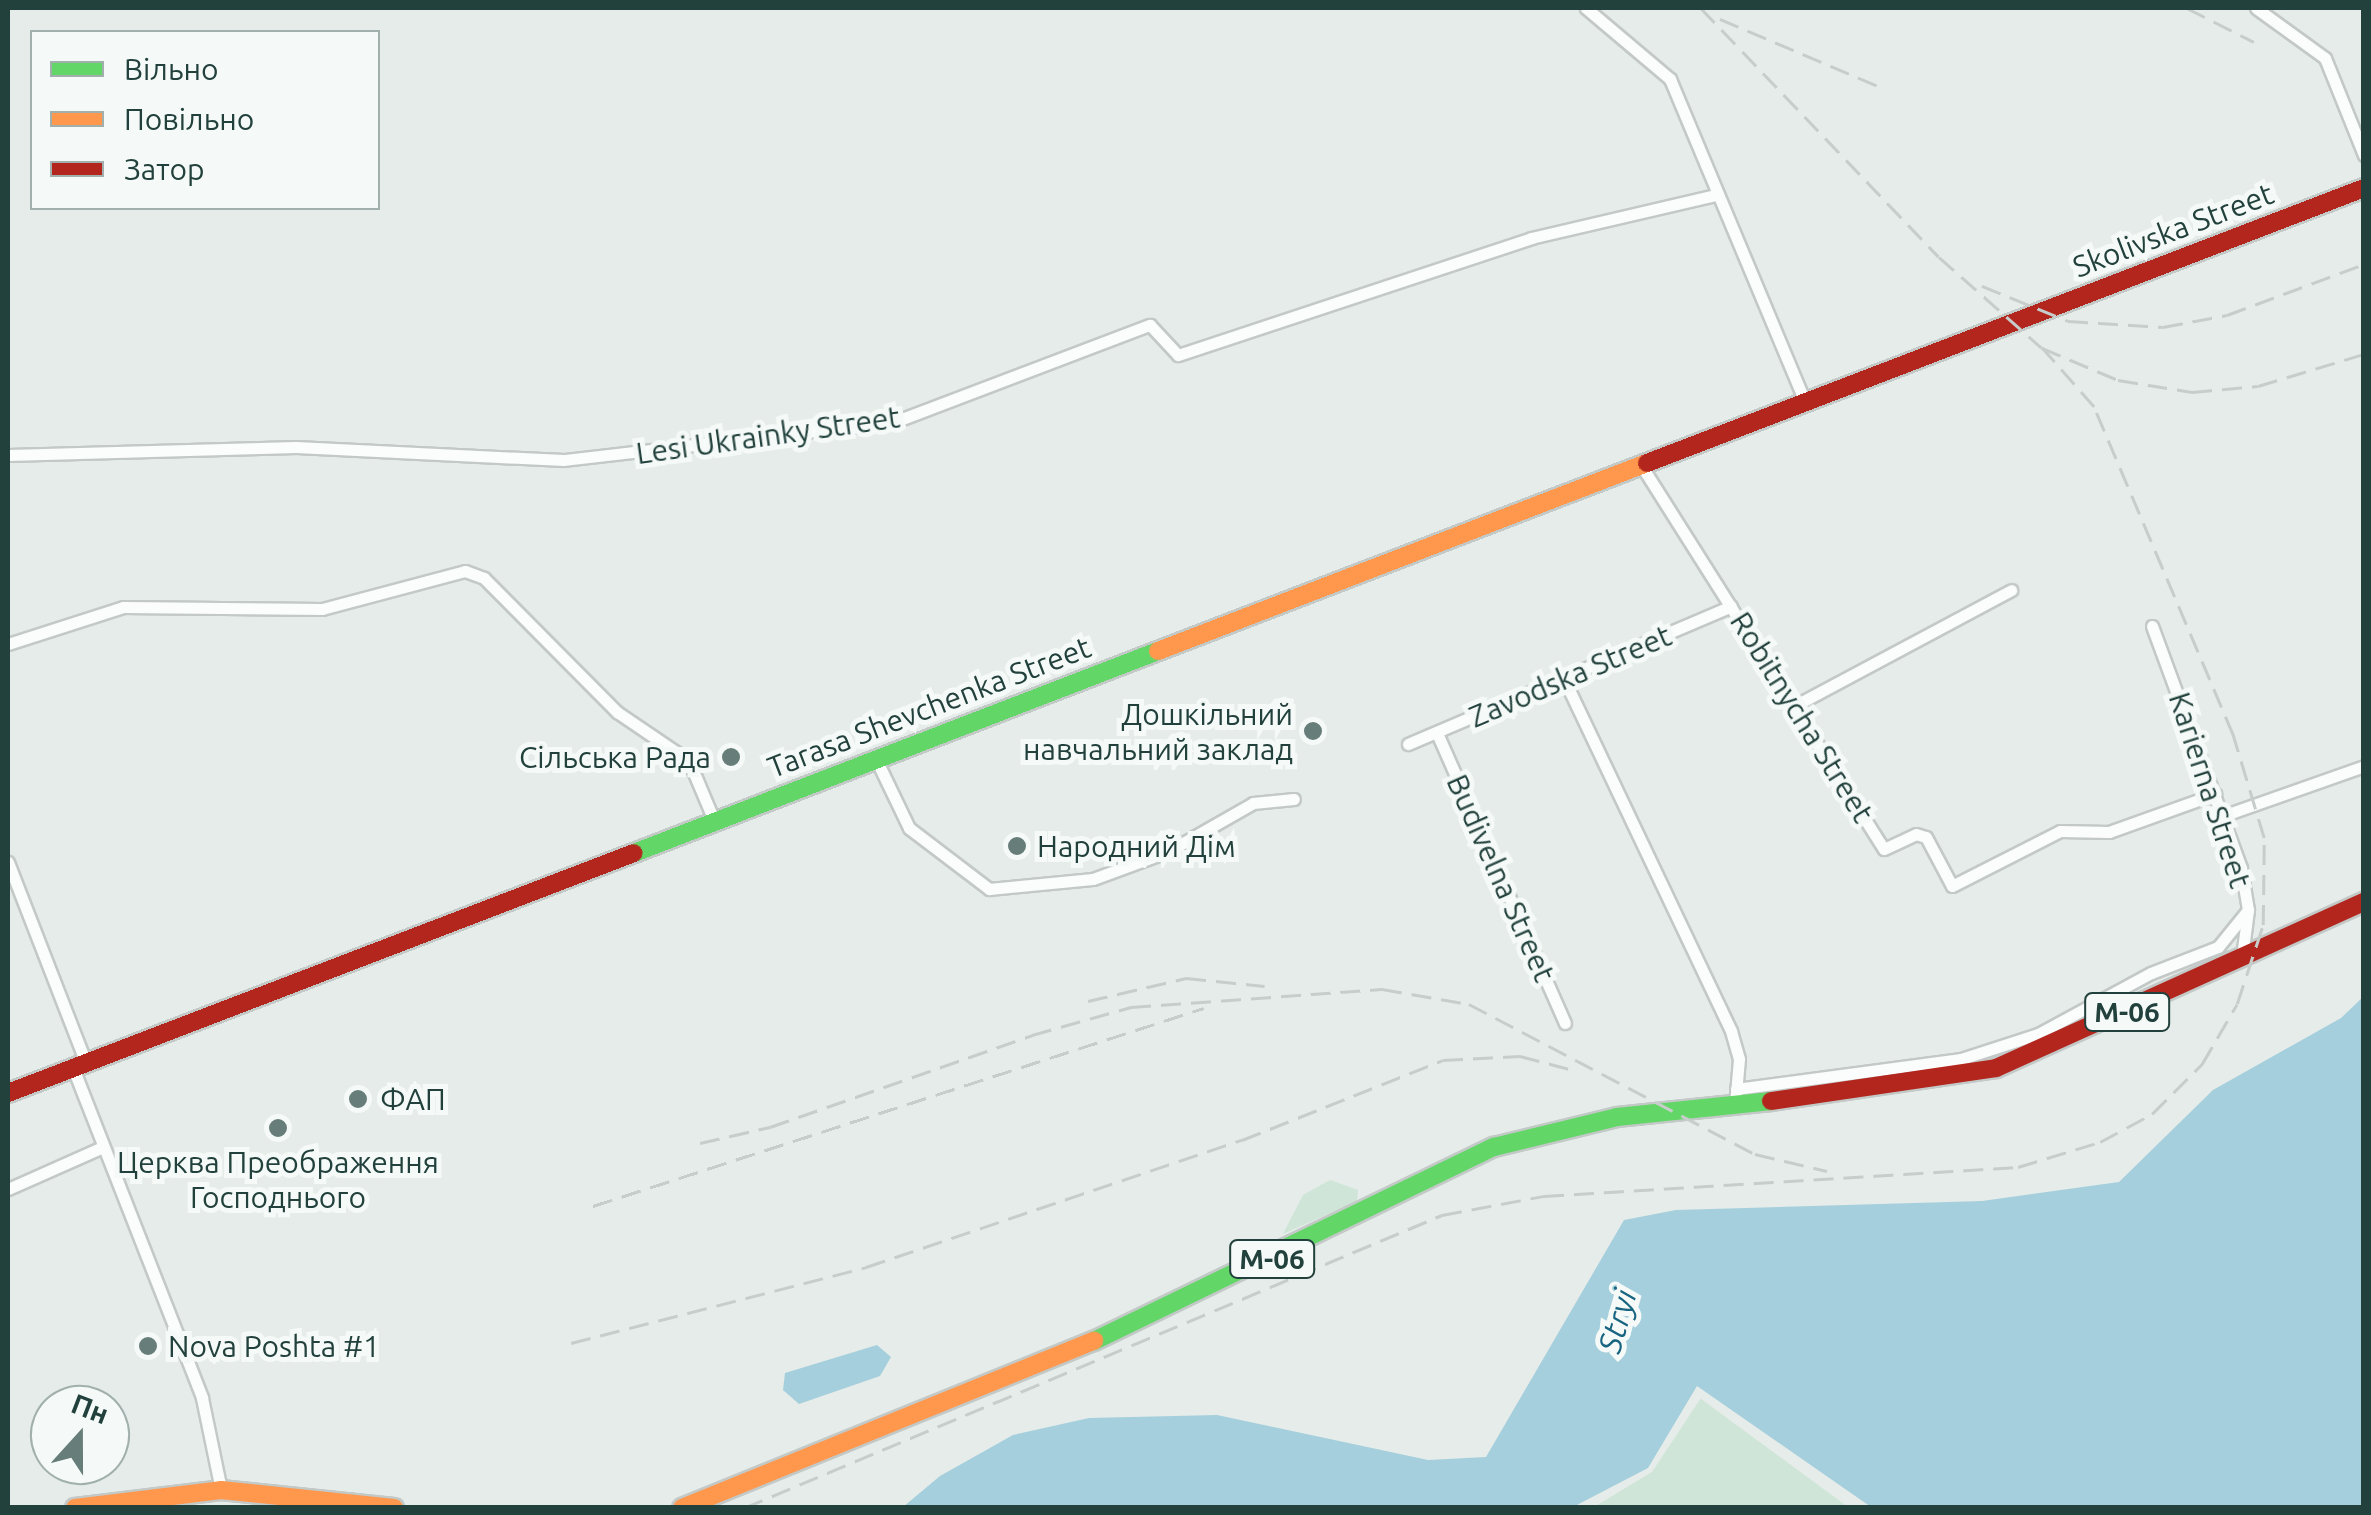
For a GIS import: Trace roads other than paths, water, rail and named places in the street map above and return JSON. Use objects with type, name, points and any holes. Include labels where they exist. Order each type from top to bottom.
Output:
[{"type":"main road","name":"Skolivska Street","points":[[2002,324],[2364,188]]},
{"type":"main road","name":"Tarasa Shevchenka Street","points":[[8,1093],[2002,324]]},
{"type":"main road","name":"М-06","points":[[682,1508],[1024,1372],[1239,1276],[1494,1148],[1616,1117],[1735,1098],[1996,1068],[2364,902]]},
{"type":"main road","points":[[74,1508],[221,1490],[394,1508]]},
{"type":"street","points":[[1586,8],[1670,79],[1806,401]]},
{"type":"street","points":[[2256,8],[2326,58],[2364,156]]},
{"type":"street","name":"Lesi Ukrainky Street","points":[[8,455],[296,447],[564,460],[894,422],[1150,324],[1178,355],[1531,238],[1716,195]]},
{"type":"street","name":"Robitnycha Street","points":[[1641,465],[1884,849],[1926,837],[1952,886],[2060,831],[2110,832],[2215,794]]},
{"type":"street","points":[[8,644],[123,606],[322,609],[464,571],[484,578],[617,712],[689,761],[713,818]]},
{"type":"street","points":[[1796,705],[2011,590]]},
{"type":"street","name":"Zavodska Street","points":[[1408,744],[1731,606]]},
{"type":"street","name":"Karierna Street","points":[[2152,626],[2225,816],[2248,910],[2242,957]]},
{"type":"street","points":[[1564,679],[1731,1031],[1739,1059],[1735,1098],[1961,1058],[2038,1034],[2151,973],[2218,947],[2248,910]]},
{"type":"street","name":"Budivelna Street","points":[[1437,732],[1565,1023]]},
{"type":"street","points":[[874,757],[910,828],[989,889],[1092,879],[1169,850],[1253,803],[1294,799]]},
{"type":"street","points":[[2225,816],[2364,766]]},
{"type":"street","points":[[8,862],[80,1065],[103,1146],[202,1398],[221,1490]]},
{"type":"street","points":[[8,1188],[103,1146]]},
{"type":"water","name":"Stryi","points":[[2363,997],[2363,1507],[1871,1507],[1697,1386],[1648,1468],[1573,1507],[903,1507],[940,1476],[1013,1435],[1089,1418],[1217,1415],[1428,1460],[1486,1457],[1624,1220],[1676,1210],[1982,1201],[2119,1182],[2213,1090],[2341,1018]]},
{"type":"water","points":[[877,1345],[891,1357],[880,1376],[799,1404],[783,1390],[785,1373]]},
{"type":"railway","points":[[1701,8],[1939,257],[2042,348],[2118,380],[2192,392],[2258,386],[2364,354]]},
{"type":"railway","points":[[2187,8],[2254,42]]},
{"type":"railway","points":[[1720,19],[1885,89]]},
{"type":"railway","points":[[1982,286],[2068,321],[2163,327],[2227,315],[2364,264]]},
{"type":"railway","points":[[744,1508],[1442,1215],[1544,1196],[2018,1167],[2100,1142],[2152,1114],[2202,1064],[2237,1004],[2263,925],[2264,838],[2233,735],[2094,407],[2042,348]]},
{"type":"railway","points":[[1088,1001],[1186,978],[1265,986]]},
{"type":"railway","points":[[700,1143],[770,1127],[1032,1035],[1131,1007],[1382,989],[1469,1004],[1755,1154],[1827,1171]]},
{"type":"railway","points":[[593,1206],[1204,1008]]},
{"type":"railway","points":[[571,1343],[866,1267],[1242,1140],[1443,1060],[1520,1056],[1577,1071]]},
{"type":"place","name":"Дошкільний навчальний заклад","points":[[1313,731]]},
{"type":"place","name":"Сільська Рада","points":[[731,757]]},
{"type":"place","name":"Народний Дім","points":[[1017,846]]},
{"type":"place","name":"ФАП","points":[[358,1099]]},
{"type":"place","name":"Церква Преображення Господнього","points":[[278,1128]]},
{"type":"place","name":"Nova Poshta #1","points":[[148,1346]]}]
